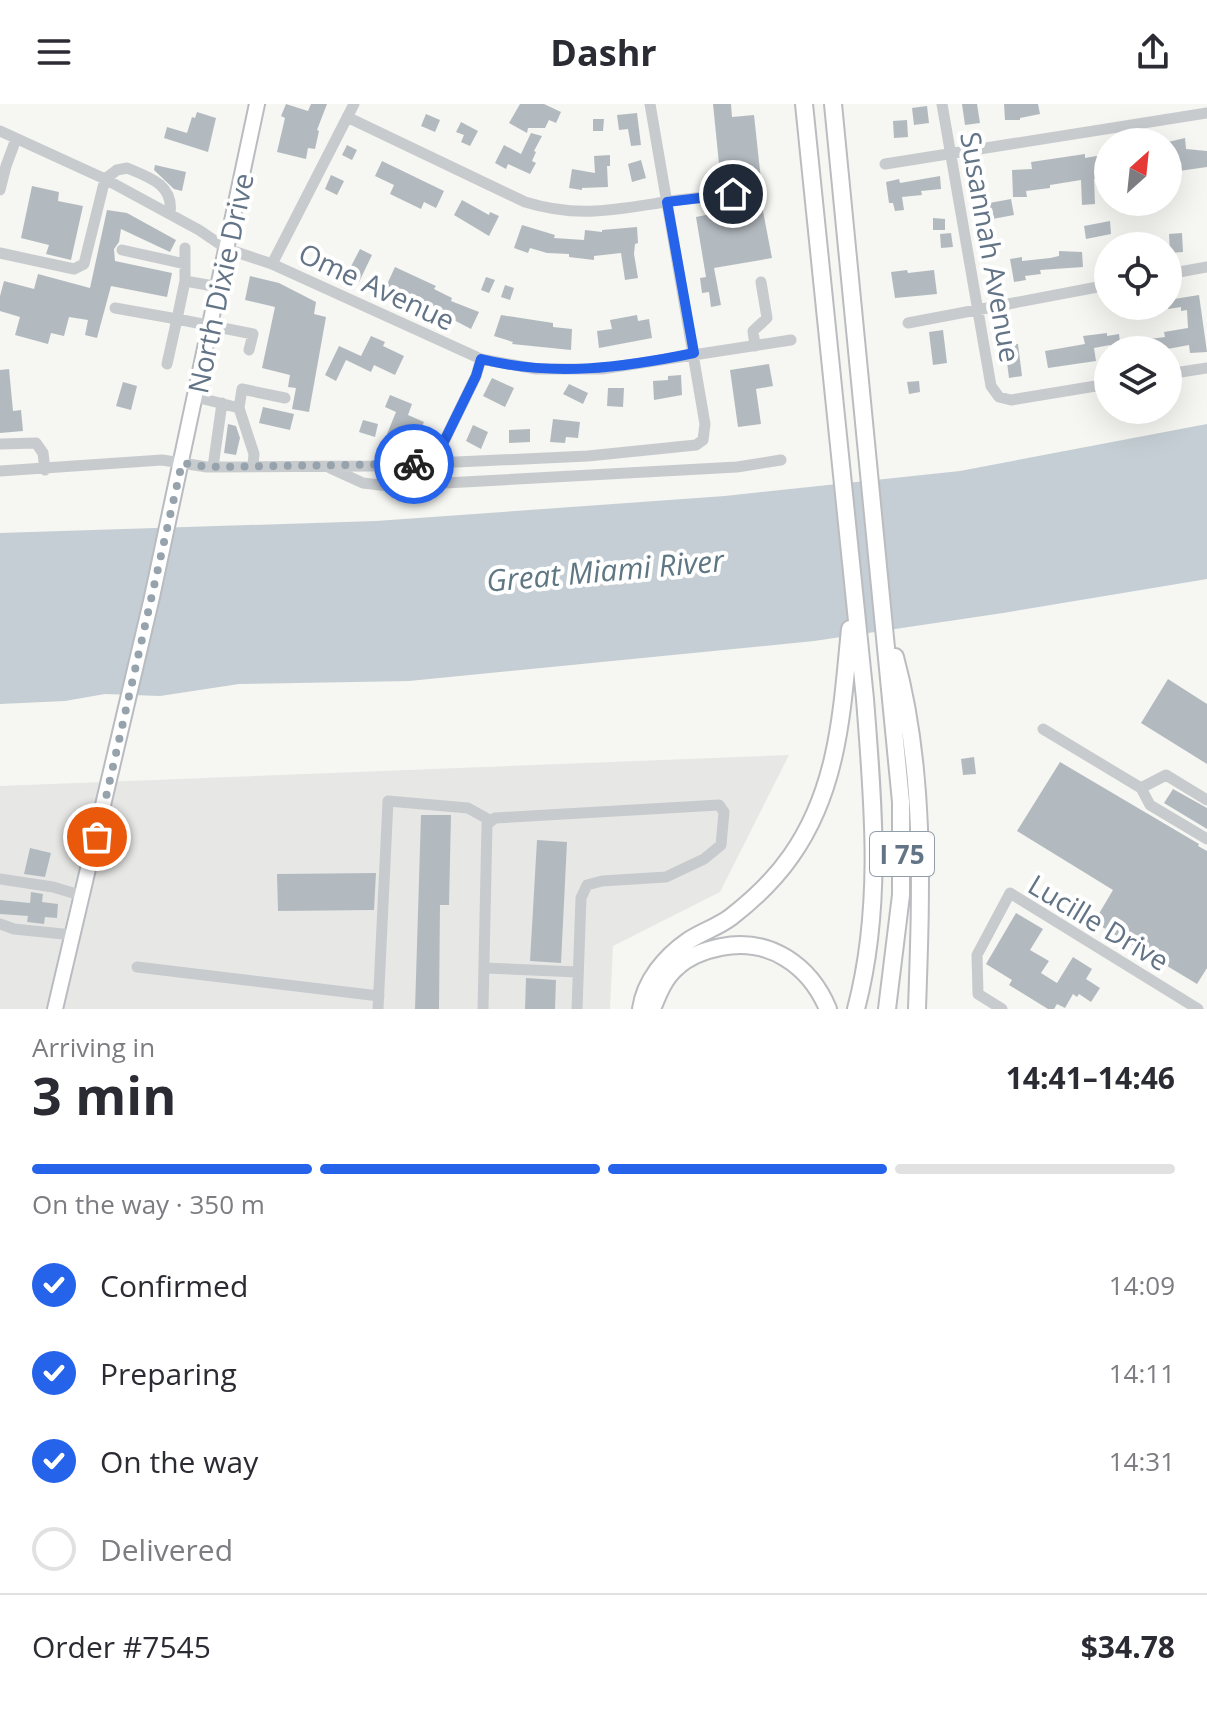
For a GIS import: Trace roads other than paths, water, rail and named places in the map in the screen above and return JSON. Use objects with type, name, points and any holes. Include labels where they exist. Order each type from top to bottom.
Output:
[{"type":"highway","name":"I 75","points":[[804,104],[865,699],[872,795],[871,929],[856,1009]]},
{"type":"highway","points":[[833,104],[884,615],[917,789],[920,860],[917,1009]]},
{"type":"highway","points":[[641,1009],[643,994],[656,970],[687,942],[728,919],[765,887],[791,857],[812,823],[835,759],[843,710],[854,591]]},
{"type":"highway","name":"I 75","points":[[887,1009],[897,942],[902,850],[898,696]]},
{"type":"highway","points":[[652,1009],[661,987],[677,967],[704,951],[736,944],[764,948],[785,956],[820,989],[828,1009]]},
{"type":"main road","name":"North Dixie Drive","points":[[55,1009],[153,594],[257,104]]},
{"type":"street","points":[[272,264],[354,104]]},
{"type":"street","points":[[0,471],[162,460],[213,467],[433,464],[588,456],[702,442],[705,424],[650,104]]},
{"type":"street","name":"Susannah Avenue","points":[[942,104],[991,386],[999,397],[1011,400],[1094,386]]},
{"type":"street","points":[[885,164],[1207,113]]},
{"type":"street","points":[[347,117],[525,202],[547,209],[605,212],[733,194]]},
{"type":"street","name":"Ome Avenue","points":[[0,131],[105,179],[170,213],[227,249],[272,264],[481,359],[536,369],[602,369],[791,340]]},
{"type":"street","points":[[0,190],[16,139]]},
{"type":"street","points":[[0,253],[74,269],[84,264],[105,179],[117,170],[127,168],[162,185],[169,194],[170,213]]},
{"type":"street","points":[[167,364],[185,281],[185,248]]},
{"type":"street","points":[[122,250],[185,264]]},
{"type":"street","points":[[1182,271],[1207,267]]},
{"type":"street","points":[[185,281],[219,287]]},
{"type":"street","points":[[755,346],[753,331],[767,318],[761,282]]},
{"type":"street","points":[[908,323],[1094,288]]},
{"type":"street","points":[[115,308],[253,334],[249,350]]},
{"type":"street","points":[[433,464],[476,376],[481,359]]},
{"type":"street","points":[[1182,372],[1207,368]]},
{"type":"street","points":[[253,465],[254,454],[239,408],[242,389],[285,398]]},
{"type":"street","points":[[196,397],[239,408]]},
{"type":"street","points":[[213,467],[222,403]]},
{"type":"street","points":[[0,444],[36,443],[43,453],[45,470]]},
{"type":"street","points":[[326,466],[363,483],[389,486],[737,467],[781,460]]},
{"type":"street","points":[[1043,729],[1141,788],[1150,805],[1207,839]]},
{"type":"street","points":[[1141,788],[1166,775],[1207,800]]},
{"type":"street","points":[[137,967],[378,1003],[388,801],[468,808],[491,821]]},
{"type":"street","points":[[483,1009],[487,824],[495,818],[719,805],[724,812],[721,845],[704,859],[666,877],[602,881],[587,885],[581,898],[577,1009]]},
{"type":"street","points":[[0,879],[53,887],[83,896]]},
{"type":"street","name":"Lucille Drive","points":[[1002,1009],[978,994],[977,955],[1010,893],[1201,1009]]},
{"type":"street","points":[[0,924],[14,929],[73,935]]},
{"type":"street","points":[[484,968],[578,972]]},
{"type":"street","points":[[1201,1009],[1207,1004]]},
{"type":"water","name":"Great Miami River","points":[[1207,424],[1207,579],[814,641],[409,681],[239,684],[160,696],[105,694],[65,701],[0,704],[0,533],[376,521],[725,496],[960,471]]}]
